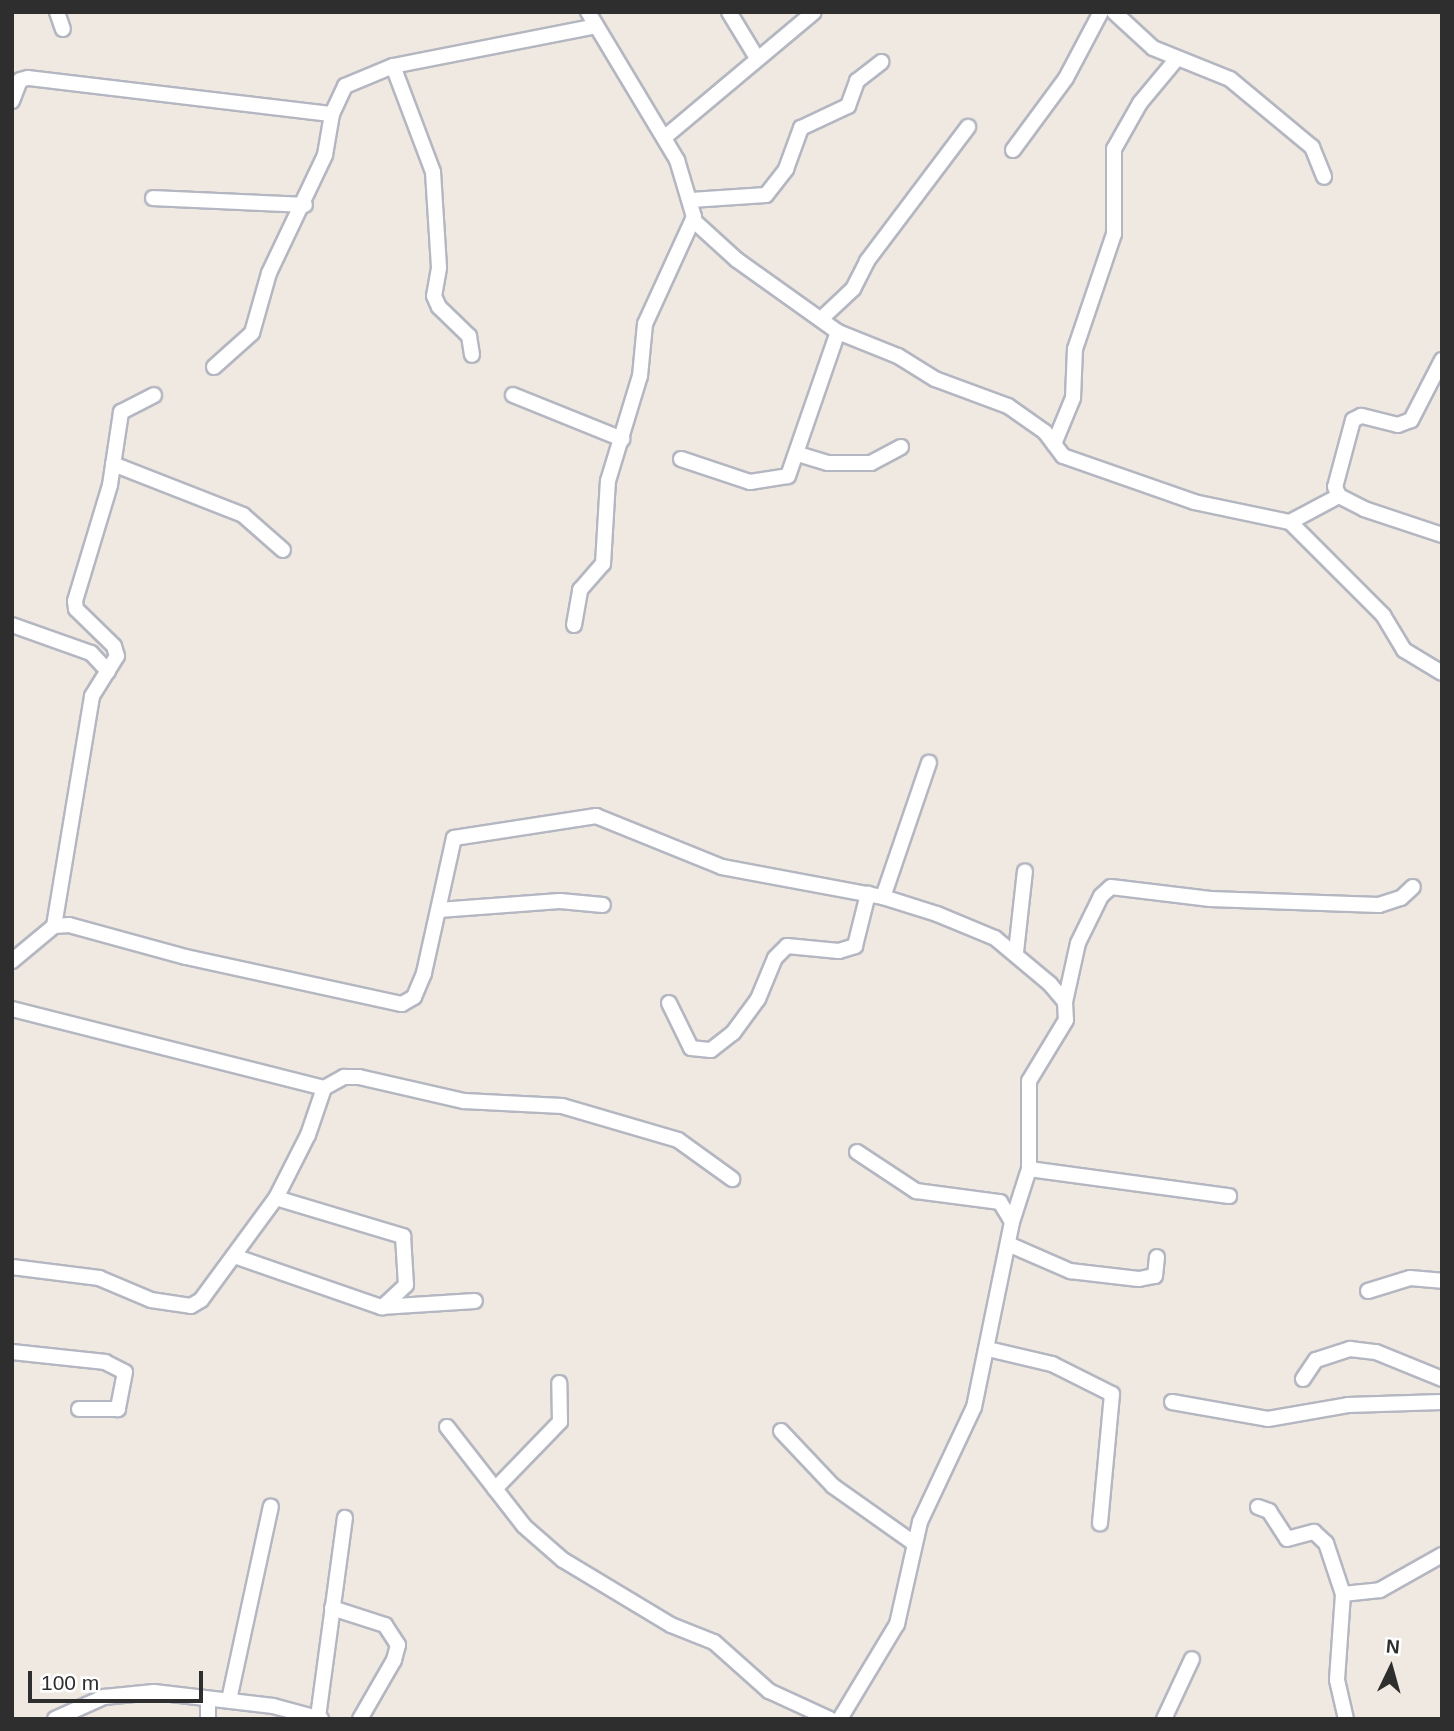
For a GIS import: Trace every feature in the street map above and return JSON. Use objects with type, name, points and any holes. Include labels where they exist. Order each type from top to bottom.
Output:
[{"type":"street","points":[[57,12],[63,29]]},
{"type":"street","points":[[574,625],[580,590],[603,564],[603,508],[640,376],[645,324],[694,220],[691,200],[665,137],[588,12]]},
{"type":"street","points":[[729,12],[757,58]]},
{"type":"street","points":[[665,137],[814,12]]},
{"type":"street","points":[[1013,150],[1066,78],[1101,12]]},
{"type":"street","points":[[1114,12],[1140,38],[1175,61],[1230,79],[1312,147],[1324,177]]},
{"type":"street","points":[[214,368],[252,333],[269,273],[305,205],[325,155],[332,114],[345,86],[393,66],[596,26]]},
{"type":"street","points":[[1054,444],[1073,398],[1075,349],[1114,234],[1114,149],[1140,103],[1175,61]]},
{"type":"street","points":[[691,200],[766,195],[786,169],[801,128],[848,106],[857,81],[881,62]]},
{"type":"street","points":[[393,66],[433,172],[439,268],[434,296],[439,307],[469,336],[472,355]]},
{"type":"street","points":[[12,102],[20,80],[28,78],[332,114]]},
{"type":"street","points":[[821,319],[853,289],[867,261],[968,127]]},
{"type":"street","points":[[153,198],[305,205]]},
{"type":"street","points":[[694,220],[748,268],[838,332],[898,356],[947,384],[1008,406],[1032,421],[1063,456],[1174,496],[1290,522],[1383,615],[1404,650],[1442,673]]},
{"type":"street","points":[[681,459],[762,482],[788,476],[798,454],[838,332]]},
{"type":"street","points":[[1339,496],[1335,483],[1353,420],[1361,416],[1398,425],[1417,416],[1442,360]]},
{"type":"street","points":[[54,926],[88,713],[98,682],[108,671],[117,651],[74,606],[113,464],[121,412],[154,395]]},
{"type":"street","points":[[513,395],[622,439]]},
{"type":"street","points":[[798,454],[828,463],[871,463],[901,447]]},
{"type":"street","points":[[113,464],[243,515],[283,550]]},
{"type":"street","points":[[1290,522],[1339,496],[1442,535]]},
{"type":"street","points":[[12,625],[91,653],[108,671]]},
{"type":"street","points":[[883,897],[929,763]]},
{"type":"street","points":[[12,961],[54,926],[69,925],[186,957],[402,1004],[414,996],[439,910],[454,838],[596,816],[722,867],[763,878],[883,897],[972,927],[1016,952],[1065,1002]]},
{"type":"street","points":[[1016,952],[1025,871]]},
{"type":"street","points":[[840,1719],[897,1624],[920,1522],[967,1428],[988,1349],[1012,1222],[1029,1169],[1029,1081],[1061,1033],[1066,1020],[1065,1002],[1079,943],[1101,896],[1111,887],[1210,899],[1379,905],[1401,898],[1413,887]]},
{"type":"street","points":[[669,1003],[691,1048],[711,1050],[733,1033],[758,999],[775,958],[787,946],[839,951],[855,946],[868,894]]},
{"type":"street","points":[[439,910],[560,901],[603,905]]},
{"type":"street","points":[[12,1009],[324,1088]]},
{"type":"street","points":[[12,1267],[99,1279],[182,1308],[201,1300],[276,1198],[308,1135],[324,1088],[344,1077],[359,1077],[464,1101],[562,1106],[678,1140],[732,1179]]},
{"type":"street","points":[[857,1152],[916,1191],[978,1196],[1000,1202],[1012,1222]]},
{"type":"street","points":[[1029,1169],[1229,1196]]},
{"type":"street","points":[[276,1198],[402,1236],[406,1285],[381,1307]]},
{"type":"street","points":[[1008,1244],[1070,1271],[1139,1279],[1155,1276],[1157,1257]]},
{"type":"street","points":[[234,1256],[381,1307],[475,1301]]},
{"type":"street","points":[[1368,1291],[1410,1278],[1442,1281]]},
{"type":"street","points":[[988,1349],[1052,1364],[1112,1394],[1100,1524]]},
{"type":"street","points":[[1303,1379],[1317,1360],[1350,1349],[1376,1352],[1412,1371],[1442,1379]]},
{"type":"street","points":[[12,1352],[105,1362],[125,1372],[118,1409],[79,1409]]},
{"type":"street","points":[[495,1489],[559,1422],[559,1383]]},
{"type":"street","points":[[1172,1402],[1268,1419],[1349,1405],[1442,1402]]},
{"type":"street","points":[[447,1426],[524,1526],[564,1560],[671,1625],[714,1642],[769,1691],[830,1719]]},
{"type":"street","points":[[781,1431],[833,1486],[915,1544]]},
{"type":"street","points":[[229,1700],[271,1506]]},
{"type":"street","points":[[1258,1507],[1269,1511],[1287,1539],[1319,1534],[1343,1594],[1337,1679],[1346,1719]]},
{"type":"street","points":[[55,1719],[104,1697],[126,1693],[229,1700],[320,1718],[345,1518]]},
{"type":"street","points":[[1343,1594],[1380,1590],[1442,1555]]},
{"type":"street","points":[[332,1608],[385,1625],[398,1645],[394,1660],[360,1719]]},
{"type":"street","points":[[1164,1719],[1192,1659]]},
{"type":"street","points":[[208,1699],[208,1719]]}]
